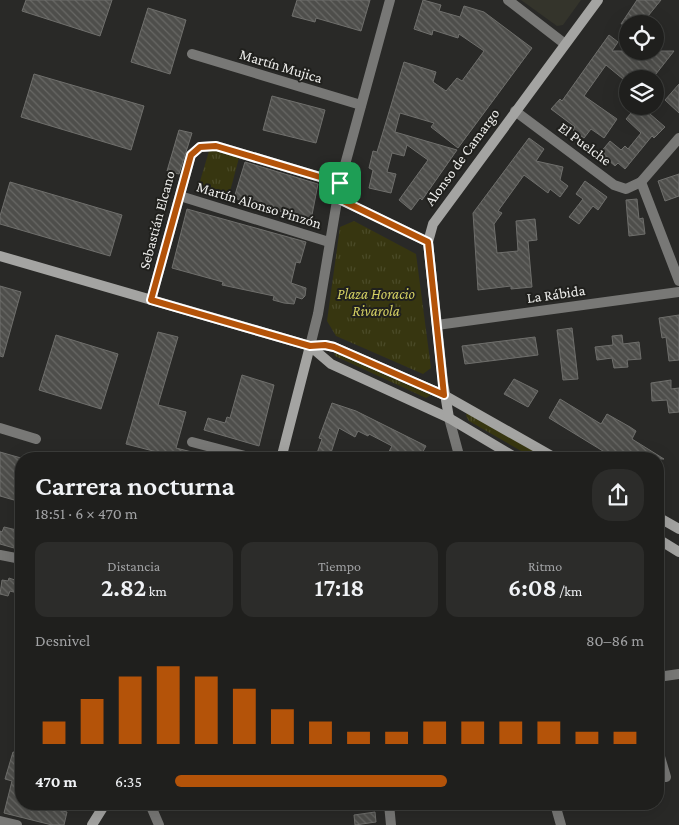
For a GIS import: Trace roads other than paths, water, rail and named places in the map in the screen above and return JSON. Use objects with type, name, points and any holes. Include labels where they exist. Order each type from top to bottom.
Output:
[{"type":"street","name":"Martín Alonso Pinzón","points":[[283,452],[318,314],[340,183],[390,0]]},
{"type":"street","points":[[508,0],[565,44]]},
{"type":"street","name":"Alonso de Camargo","points":[[449,418],[444,395],[428,242],[433,224],[443,207],[598,0]]},
{"type":"street","name":"Martín Mujica","points":[[192,54],[361,105]]},
{"type":"street","name":"El Puelche","points":[[515,111],[614,185],[626,189],[641,182]]},
{"type":"street","points":[[679,138],[641,182],[679,281]]},
{"type":"street","name":"Sebastián Elcano","points":[[151,300],[191,155],[200,147],[216,146],[340,183]]},
{"type":"street","name":"Martín Alonso Pinzón","points":[[180,196],[329,242]]},
{"type":"street","points":[[337,198],[428,242]]},
{"type":"street","points":[[0,256],[310,346],[325,345],[334,347],[444,395],[545,452]]},
{"type":"street","name":"La Rábida","points":[[437,325],[679,292]]},
{"type":"street","points":[[310,346],[331,364],[449,418],[506,452]]},
{"type":"street","points":[[449,418],[458,452]]},
{"type":"street","points":[[0,428],[36,439]]},
{"type":"street","points":[[192,442],[230,452]]},
{"type":"street","points":[[664,520],[679,529]]},
{"type":"street","points":[[664,543],[679,552]]},
{"type":"street","points":[[1,554],[15,558]]},
{"type":"street","points":[[664,676],[679,674]]},
{"type":"street","points":[[664,770],[666,777]]},
{"type":"street","points":[[92,825],[101,810]]},
{"type":"street","points":[[153,810],[159,825]]},
{"type":"street","points":[[390,810],[391,825]]},
{"type":"street","points":[[557,810],[561,825]]},
{"type":"street","points":[[0,821],[17,825]]},
{"type":"park label","name":"Plaza Horacio Rivarola","points":[[376,302]]}]
